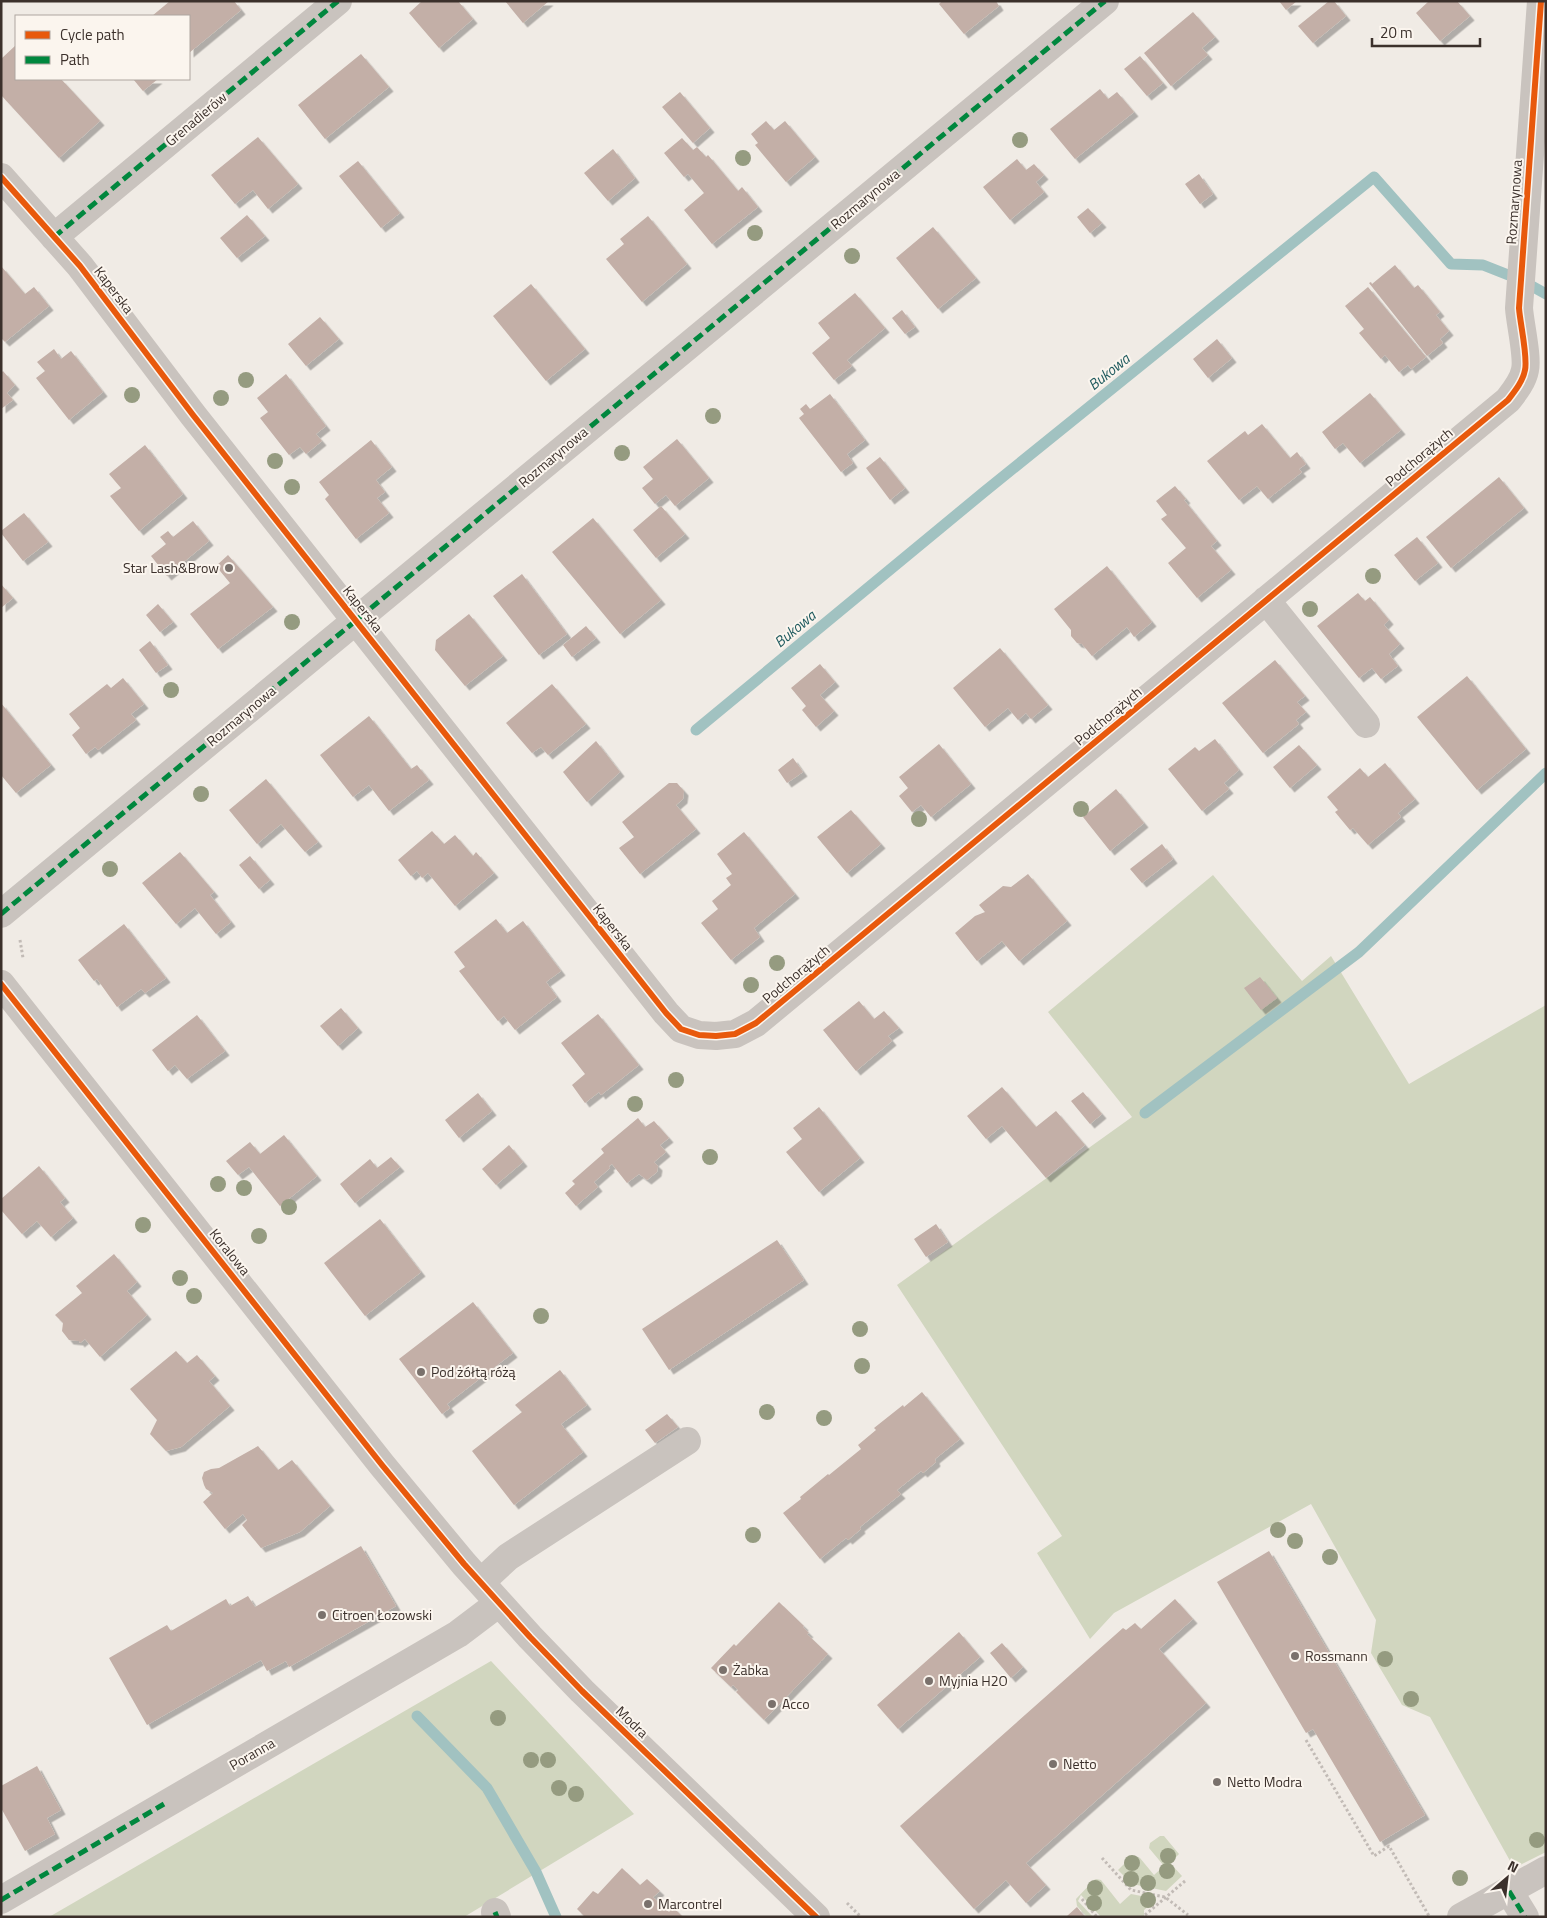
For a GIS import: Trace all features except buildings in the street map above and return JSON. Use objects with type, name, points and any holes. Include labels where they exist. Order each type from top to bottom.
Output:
[{"type":"street","name":"Grenadierów","points":[[54,236],[338,1]]},
{"type":"street","name":"Rozmarynowa","points":[[1,914],[1104,1]]},
{"type":"street","name":"Rozmarynowa","points":[[1508,400],[1519,386],[1525,369],[1519,308],[1541,1]]},
{"type":"street","name":"Kaperska","points":[[1,177],[80,266],[192,415],[666,1013],[681,1029],[699,1035],[716,1036]]},
{"type":"street","name":"Podchorążych","points":[[716,1036],[735,1034],[756,1023],[1508,400]]},
{"type":"street","points":[[1266,600],[1366,724]]},
{"type":"street","name":"Koralowa","points":[[1,984],[382,1465],[440,1535]]},
{"type":"street","points":[[480,1582],[508,1556],[688,1441]]},
{"type":"street","name":"Modra","points":[[440,1535],[499,1603],[594,1703],[816,1917]]},
{"type":"street","name":"Poranna","points":[[1,1900],[458,1634],[499,1603]]},
{"type":"street","points":[[1461,1917],[1546,1870]]},
{"type":"street","points":[[1509,1891],[1525,1917]]},
{"type":"path","points":[[21,936],[20,949],[24,962]]},
{"type":"path","points":[[1306,1740],[1374,1856],[1389,1846],[1429,1917]]},
{"type":"path","points":[[1102,1858],[1131,1890],[1165,1897],[1188,1915]]},
{"type":"path","points":[[1145,1915],[1184,1881]]},
{"type":"path","points":[[841,1897],[861,1917]]},
{"type":"path","points":[[1082,1899],[1097,1917]]},
{"type":"green space","points":[[1213,875],[1302,981],[1331,956],[1409,1084],[1546,1005],[1546,1852],[1514,1868],[1430,1717],[1402,1705],[1371,1653],[1376,1620],[1311,1504],[1114,1613],[1090,1639],[1037,1553],[1062,1536],[897,1285],[1132,1117],[1048,1012]]},
{"type":"green space","points":[[491,1661],[634,1814],[464,1917],[49,1917]]},
{"type":"green space","points":[[1160,1836],[1164,1836],[1179,1854],[1170,1863],[1182,1876],[1166,1891],[1132,1884],[1118,1870],[1131,1857],[1136,1856],[1140,1858],[1154,1875],[1164,1866],[1149,1848],[1150,1843]]},
{"type":"green space","points":[[1096,1879],[1101,1880],[1120,1904],[1131,1894],[1152,1898],[1155,1901],[1144,1910],[1144,1917],[1101,1917],[1081,1895],[1078,1901],[1093,1917],[1087,1917],[1077,1906],[1076,1899]]},
{"type":"waterway","name":"Bukowa","points":[[696,730],[984,492],[1374,177],[1451,264],[1483,265],[1521,280],[1546,294]]},
{"type":"waterway","points":[[1145,1113],[1359,952],[1546,773]]},
{"type":"waterway","points":[[417,1716],[487,1788],[536,1872],[556,1917]]},
{"type":"marked path","points":[[54,237],[338,1]]},
{"type":"marked path","points":[[1,914],[1105,1]]},
{"type":"marked path","points":[[1,1900],[164,1804]]},
{"type":"marked path","points":[[1509,1891],[1525,1917]]},
{"type":"marked path","points":[[495,1912],[497,1917]]},
{"type":"cycle path","points":[[1,177],[80,266],[193,415],[666,1013],[681,1029],[699,1035],[735,1034],[756,1023],[1508,400],[1521,382],[1526,364],[1519,308],[1541,1]]},
{"type":"cycle path","points":[[1,984],[382,1465],[464,1564],[582,1691],[816,1917]]},
{"type":"place","name":"Star Lash&Brow","points":[[229,568]]},
{"type":"place","name":"Pod żółtą różą","points":[[421,1372]]},
{"type":"place","name":"Citroen Łozowski","points":[[322,1615]]},
{"type":"place","name":"Rossmann","points":[[1295,1656]]},
{"type":"place","name":"Żabka","points":[[723,1670]]},
{"type":"place","name":"Myjnia H2O","points":[[929,1681]]},
{"type":"place","name":"Acco","points":[[772,1704]]},
{"type":"place","name":"Netto","points":[[1053,1764]]},
{"type":"place","name":"Netto Modra","points":[[1217,1782]]},
{"type":"place","name":"Marcontrel","points":[[648,1904]]}]
